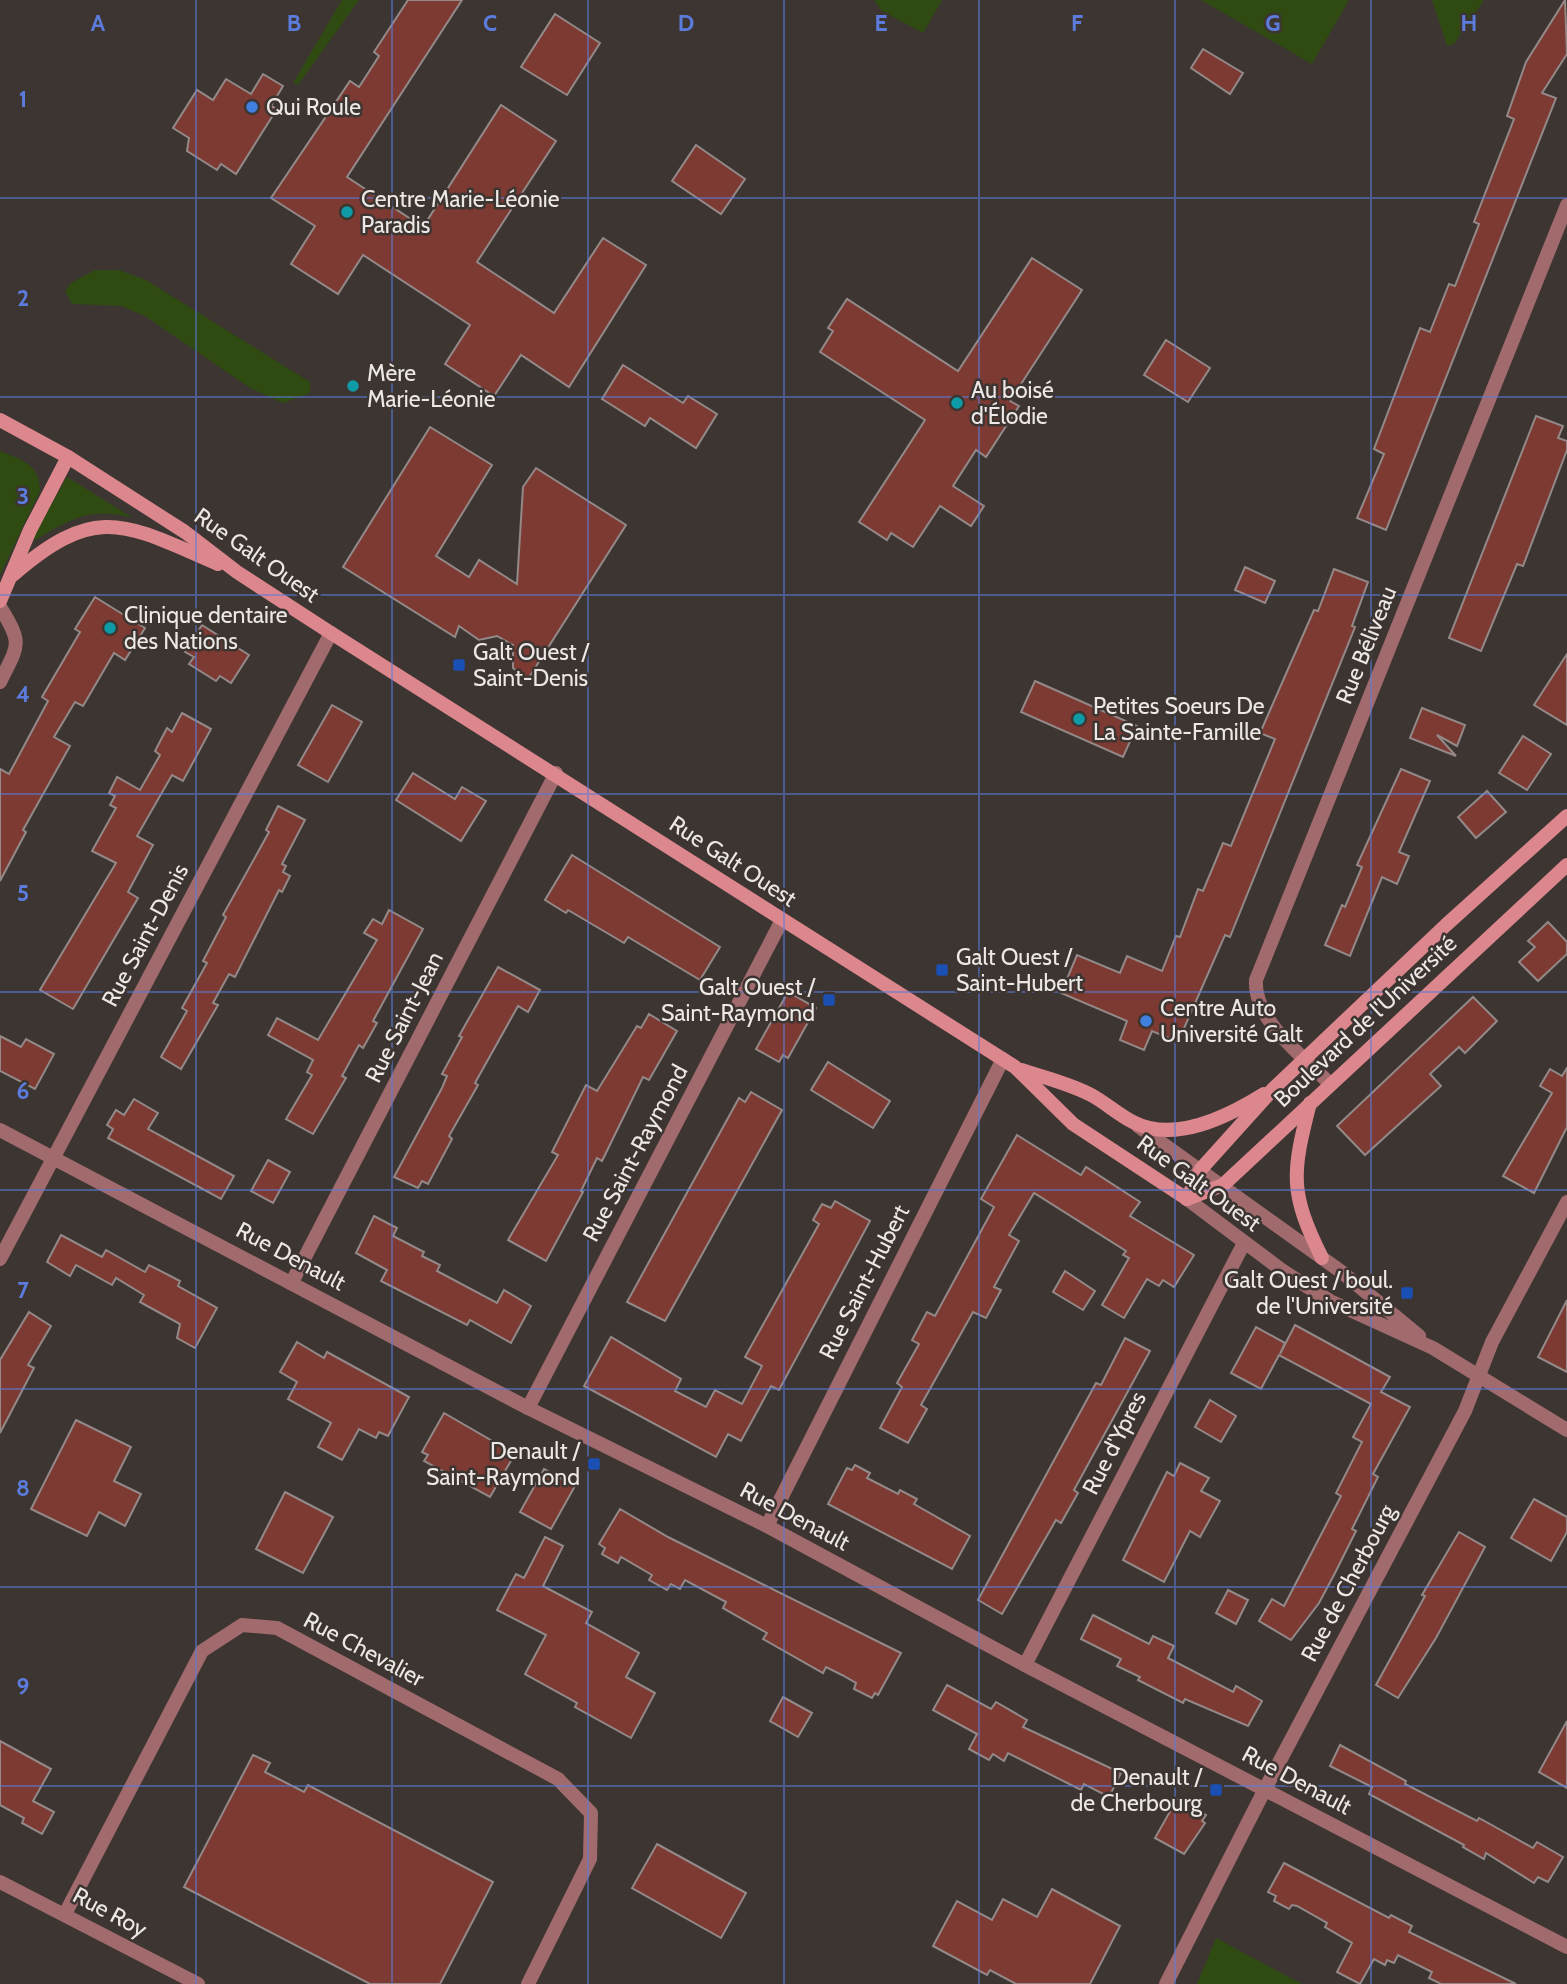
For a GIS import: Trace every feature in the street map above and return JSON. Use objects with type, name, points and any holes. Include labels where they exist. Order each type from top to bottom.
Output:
[{"type":"main road","name":"Rue Galt Ouest","points":[[0,420],[68,457],[185,532],[236,572],[1009,1063],[1073,1124],[1187,1199]]},
{"type":"main road","points":[[0,601],[30,530],[68,457]]},
{"type":"main road","points":[[13,575],[80,530],[108,525],[144,534],[236,572]]},
{"type":"main road","name":"Boulevard de l'Université","points":[[1274,1088],[1567,816]]},
{"type":"main road","name":"Boulevard de l'Université","points":[[1187,1199],[1223,1185],[1567,865]]},
{"type":"main road","points":[[1009,1063],[1091,1095],[1135,1124],[1177,1129],[1199,1126],[1228,1116],[1274,1088]]},
{"type":"main road","points":[[1187,1199],[1201,1169],[1274,1088]]},
{"type":"main road","points":[[1310,1103],[1294,1175],[1299,1206],[1322,1258]]},
{"type":"street","name":"Rue Béliveau","points":[[1330,1084],[1262,1011],[1255,994],[1256,980],[1567,205]]},
{"type":"street","points":[[0,607],[17,634],[17,645],[0,682]]},
{"type":"street","name":"Rue Saint-Denis","points":[[0,1259],[331,633]]},
{"type":"street","name":"Rue Saint-Jean","points":[[292,1282],[556,774]]},
{"type":"street","name":"Rue Saint-Raymond","points":[[528,1408],[782,920]]},
{"type":"street","name":"Rue Saint-Hubert","points":[[767,1526],[1009,1063]]},
{"type":"street","name":"Rue Galt Ouest","points":[[1135,1124],[1322,1258],[1433,1348]]},
{"type":"street","name":"Rue Denault","points":[[0,1130],[528,1408],[767,1526],[1025,1665],[1567,1947]]},
{"type":"street","name":"Rue Galt Ouest","points":[[1187,1199],[1244,1243],[1330,1301],[1433,1348],[1567,1430]]},
{"type":"street","name":"Rue de Cherbourg","points":[[1166,1984],[1265,1789],[1465,1410],[1492,1342],[1567,1202]]},
{"type":"street","name":"Rue d'Ypres","points":[[1025,1665],[1244,1243]]},
{"type":"street","name":"Rue Chevalier","points":[[65,1914],[202,1651],[242,1625],[277,1628],[558,1779],[591,1813],[590,1859],[528,1984]]},
{"type":"street","name":"Rue Roy","points":[[0,1882],[198,1984]]},
{"type":"green space","points":[[342,0],[359,0],[298,85],[293,83]]},
{"type":"green space","points":[[874,0],[942,0],[923,33],[882,11]]},
{"type":"green space","points":[[1201,0],[1349,0],[1312,64]]},
{"type":"green space","points":[[1432,0],[1484,0],[1454,44],[1447,46]]},
{"type":"green space","points":[[95,270],[119,270],[146,280],[310,382],[310,393],[283,403],[250,388],[145,316],[121,306],[72,304],[65,291],[71,283]]},
{"type":"green space","points":[[0,451],[22,460],[33,469],[40,491],[0,575]]},
{"type":"green space","points":[[67,477],[133,518],[104,514],[81,517],[34,541],[35,532]]},
{"type":"green space","points":[[1216,1938],[1302,1984],[1197,1984]]},
{"type":"building","name":"Centre Marie-Léonie Paradis","points":[[408,0],[462,0],[347,177],[423,227],[501,105],[556,141],[477,262],[554,313],[603,238],[646,265],[569,387],[521,355],[494,396],[445,364],[470,325],[363,255],[338,294],[291,264],[315,226],[271,198],[350,81],[359,87],[379,56],[374,52]]},
{"type":"building","points":[[1565,0],[1567,54],[1542,93],[1556,98],[1386,530],[1357,518],[1384,454],[1374,449],[1420,328],[1430,332],[1449,284],[1455,286],[1479,224],[1474,222],[1514,119],[1507,116],[1526,62]]},
{"type":"building","points":[[555,14],[600,43],[567,95],[521,67]]},
{"type":"building","points":[[1203,49],[1243,73],[1230,94],[1191,68]]},
{"type":"building","points":[[263,74],[283,86],[271,106],[277,109],[236,174],[221,164],[217,170],[187,151],[189,138],[173,128],[197,90],[213,100],[226,79],[251,94]]},
{"type":"building","points":[[696,145],[745,179],[721,214],[672,181]]},
{"type":"building","name":"Au boisé d'Élodie","points":[[1032,258],[1082,290],[1010,401],[1019,406],[986,457],[976,450],[953,486],[984,506],[971,526],[940,506],[913,547],[891,533],[887,540],[859,522],[925,420],[820,352],[833,331],[828,328],[847,299],[958,371]]},
{"type":"building","points":[[1166,340],[1210,368],[1188,402],[1144,375]]},
{"type":"building","points":[[623,365],[683,403],[688,396],[717,414],[696,448],[650,418],[645,426],[602,399]]},
{"type":"building","points":[[1536,416],[1563,426],[1558,438],[1567,441],[1567,450],[1523,566],[1517,564],[1481,651],[1449,638]]},
{"type":"building","points":[[430,427],[492,465],[436,556],[469,577],[479,560],[517,584],[523,487],[536,468],[626,525],[528,679],[513,668],[513,645],[497,636],[479,640],[459,626],[455,637],[343,567]]},
{"type":"building","points":[[1245,567],[1275,581],[1265,603],[1235,590]]},
{"type":"building","points":[[1334,569],[1368,582],[1352,626],[1355,627],[1230,937],[1225,935],[1178,1042],[1152,1031],[1144,1050],[1120,1040],[1127,1021],[1061,993],[1077,955],[1120,973],[1127,956],[1162,971],[1176,936],[1180,937],[1198,889],[1203,891],[1223,843],[1231,846],[1275,739],[1260,733],[1314,610],[1318,611]]},
{"type":"building","points":[[95,597],[145,628],[125,660],[114,653],[83,706],[75,702],[54,737],[70,746],[23,830],[26,832],[0,881],[0,769],[9,774],[48,701],[42,697],[80,632],[75,629]]},
{"type":"building","points":[[202,625],[249,655],[231,683],[220,676],[216,681],[189,664],[194,657],[185,652]]},
{"type":"building","points":[[1567,654],[1567,725],[1534,705]]},
{"type":"building","name":"Petites Soeurs De La Sainte-Famille","points":[[1035,681],[1137,726],[1123,757],[1021,712]]},
{"type":"building","points":[[332,705],[362,722],[328,782],[298,765]]},
{"type":"building","points":[[1422,708],[1465,725],[1457,746],[1437,735],[1456,756],[1410,738]]},
{"type":"building","points":[[182,713],[211,729],[183,781],[172,775],[137,836],[153,845],[128,892],[138,898],[73,1009],[40,990],[116,863],[92,851],[116,808],[110,805],[115,796],[109,793],[117,777],[140,790],[160,755],[155,751],[167,728],[172,732]]},
{"type":"building","points":[[1523,736],[1551,754],[1527,790],[1499,773]]},
{"type":"building","points":[[1401,769],[1430,781],[1399,852],[1409,856],[1397,884],[1382,877],[1350,956],[1325,945],[1342,905],[1345,907],[1362,867],[1357,865]]},
{"type":"building","points":[[413,773],[455,799],[462,787],[486,801],[461,841],[396,800]]},
{"type":"building","points":[[1487,791],[1506,812],[1476,838],[1458,817]]},
{"type":"building","points":[[278,806],[305,820],[282,864],[286,866],[283,872],[290,876],[282,892],[279,890],[235,977],[229,974],[213,1003],[218,1005],[181,1069],[161,1057],[187,1011],[182,1008],[207,963],[203,961],[226,917],[223,915],[269,832],[266,830]]},
{"type":"building","points":[[572,855],[720,947],[700,980],[628,937],[624,943],[568,910],[566,913],[545,900]]},
{"type":"building","points":[[389,910],[423,929],[373,1021],[377,1023],[363,1048],[359,1045],[342,1076],[346,1078],[313,1134],[286,1119],[312,1075],[307,1072],[313,1060],[268,1035],[277,1018],[318,1040],[377,940],[364,933],[373,919],[382,924]]},
{"type":"building","points":[[1548,922],[1567,942],[1567,954],[1538,981],[1519,962],[1535,947],[1528,941]]},
{"type":"building","points":[[498,967],[540,990],[528,1012],[518,1006],[475,1083],[478,1085],[449,1136],[452,1139],[428,1184],[422,1181],[418,1188],[394,1177],[442,1088],[447,1076],[442,1074],[462,1037],[459,1036]]},
{"type":"building","points":[[788,992],[816,1008],[788,1058],[783,1055],[779,1062],[756,1049]]},
{"type":"building","points":[[1473,997],[1497,1021],[1465,1053],[1459,1047],[1430,1074],[1441,1086],[1365,1155],[1337,1126]]},
{"type":"building","points":[[649,1014],[677,1031],[649,1080],[643,1077],[602,1161],[597,1158],[581,1191],[583,1192],[546,1261],[508,1240],[558,1155],[552,1152],[586,1085],[597,1091],[637,1026],[641,1028]]},
{"type":"building","points":[[0,1036],[21,1047],[26,1039],[54,1054],[35,1089],[0,1071]]},
{"type":"building","points":[[828,1062],[890,1101],[873,1128],[811,1090]]},
{"type":"building","points":[[1567,1068],[1567,1127],[1534,1193],[1503,1176],[1552,1093],[1540,1086],[1550,1069],[1562,1076]]},
{"type":"building","points":[[751,1092],[782,1110],[665,1321],[627,1302],[739,1098],[745,1102]]},
{"type":"building","points":[[134,1099],[158,1113],[148,1129],[234,1176],[221,1199],[108,1138],[113,1129],[107,1125],[116,1110],[124,1115]]},
{"type":"building","points":[[1017,1135],[1081,1175],[1086,1167],[1140,1202],[1130,1216],[1194,1255],[1174,1287],[1163,1280],[1159,1286],[1147,1279],[1124,1318],[1102,1305],[1129,1258],[1123,1255],[1126,1251],[1034,1193],[1009,1235],[1019,1241],[994,1287],[1001,1290],[986,1318],[973,1312],[921,1405],[927,1409],[908,1443],[880,1428],[902,1387],[897,1383],[919,1344],[912,1340],[927,1312],[935,1316],[994,1207],[981,1199]]},
{"type":"building","points":[[268,1160],[290,1172],[273,1203],[251,1191]]},
{"type":"building","points":[[835,1201],[870,1221],[779,1390],[771,1386],[741,1441],[728,1434],[716,1457],[584,1386],[611,1337],[681,1379],[675,1391],[706,1407],[715,1390],[742,1404],[762,1366],[745,1357],[819,1224],[813,1220],[822,1204],[831,1208]]},
{"type":"building","points":[[374,1216],[397,1228],[393,1236],[424,1252],[422,1256],[440,1265],[437,1271],[497,1303],[504,1290],[531,1306],[511,1343],[470,1320],[467,1325],[381,1281],[387,1270],[356,1253]]},
{"type":"building","points":[[61,1235],[102,1257],[106,1250],[145,1272],[149,1265],[180,1281],[178,1286],[217,1308],[195,1348],[177,1338],[180,1324],[140,1302],[144,1295],[116,1278],[112,1285],[76,1265],[70,1276],[47,1262]]},
{"type":"building","points":[[1065,1271],[1095,1291],[1083,1310],[1053,1292]]},
{"type":"building","points":[[1567,1300],[1567,1372],[1538,1357]]},
{"type":"building","points":[[29,1312],[51,1326],[28,1365],[34,1368],[0,1433],[0,1360]]},
{"type":"building","points":[[1295,1325],[1390,1377],[1381,1392],[1410,1407],[1373,1474],[1378,1477],[1352,1529],[1356,1531],[1335,1573],[1319,1603],[1291,1640],[1259,1621],[1272,1599],[1284,1606],[1341,1496],[1336,1493],[1362,1442],[1353,1437],[1371,1404],[1279,1355],[1261,1389],[1231,1373],[1256,1327],[1285,1343],[1280,1354]]},
{"type":"building","points":[[1125,1338],[1150,1351],[1074,1490],[1078,1493],[1061,1523],[1056,1520],[1002,1614],[978,1600],[1096,1383],[1101,1385]]},
{"type":"building","points":[[297,1342],[324,1358],[327,1352],[409,1397],[388,1436],[379,1432],[376,1438],[359,1429],[342,1460],[318,1447],[331,1423],[288,1399],[297,1382],[280,1372]]},
{"type":"building","points":[[1210,1400],[1236,1416],[1221,1442],[1195,1427]]},
{"type":"building","points":[[444,1413],[515,1454],[490,1497],[424,1461],[428,1455],[422,1452]]},
{"type":"building","points":[[76,1420],[131,1447],[114,1481],[141,1494],[125,1526],[99,1512],[87,1536],[31,1509]]},
{"type":"building","points":[[1180,1463],[1209,1478],[1201,1491],[1220,1501],[1200,1537],[1190,1531],[1164,1582],[1123,1560],[1167,1472],[1174,1476]]},
{"type":"building","points":[[855,1465],[870,1473],[867,1478],[898,1494],[900,1490],[917,1499],[914,1504],[970,1536],[952,1569],[828,1504],[847,1468],[852,1470]]},
{"type":"building","points":[[544,1469],[575,1486],[551,1529],[520,1512]]},
{"type":"building","points":[[285,1492],[333,1517],[303,1573],[256,1549]]},
{"type":"building","points":[[1534,1499],[1567,1517],[1567,1532],[1551,1561],[1511,1538]]},
{"type":"building","points":[[620,1509],[668,1537],[901,1653],[878,1695],[875,1693],[872,1698],[854,1689],[856,1683],[842,1675],[826,1667],[823,1673],[763,1639],[767,1633],[723,1608],[726,1602],[685,1580],[680,1589],[671,1584],[667,1590],[649,1580],[652,1575],[621,1557],[618,1563],[602,1554],[605,1548],[599,1544]]},
{"type":"building","points":[[1459,1532],[1485,1547],[1436,1638],[1398,1698],[1376,1685],[1425,1596],[1422,1595]]},
{"type":"building","points":[[545,1537],[563,1546],[543,1586],[592,1612],[586,1623],[639,1653],[626,1677],[655,1693],[631,1738],[575,1707],[577,1703],[525,1674],[546,1635],[497,1610],[516,1574],[524,1578]]},
{"type":"building","points":[[1228,1590],[1248,1600],[1236,1624],[1216,1613]]},
{"type":"building","points":[[1093,1615],[1149,1644],[1153,1636],[1174,1646],[1168,1658],[1233,1692],[1236,1686],[1262,1701],[1248,1726],[1185,1699],[1183,1703],[1117,1666],[1121,1659],[1081,1639]]},
{"type":"building","points":[[947,1685],[991,1709],[996,1702],[1027,1720],[1023,1727],[1121,1773],[1109,1797],[1084,1784],[1081,1790],[1008,1753],[1004,1761],[993,1754],[989,1760],[969,1749],[977,1734],[933,1710]]},
{"type":"building","points":[[783,1697],[812,1713],[798,1737],[770,1721]]},
{"type":"building","points":[[1567,1721],[1567,1788],[1539,1772]]},
{"type":"building","points":[[0,1741],[51,1769],[33,1801],[54,1812],[42,1834],[22,1823],[24,1818],[0,1805]]},
{"type":"building","points":[[1340,1745],[1406,1781],[1405,1784],[1477,1821],[1479,1818],[1533,1848],[1537,1842],[1563,1857],[1548,1882],[1538,1877],[1534,1883],[1486,1853],[1484,1859],[1463,1847],[1464,1845],[1369,1794],[1372,1787],[1330,1766]]},
{"type":"building","points":[[253,1755],[270,1763],[265,1772],[304,1792],[308,1785],[493,1882],[440,1984],[370,1984],[184,1887]]},
{"type":"building","points":[[1177,1799],[1206,1815],[1202,1821],[1205,1823],[1184,1854],[1155,1838]]},
{"type":"building","points":[[657,1844],[746,1893],[721,1938],[632,1888]]},
{"type":"building","points":[[1284,1863],[1389,1918],[1391,1915],[1412,1926],[1409,1932],[1516,1984],[1441,1984],[1429,1978],[1432,1972],[1398,1955],[1394,1963],[1387,1960],[1385,1965],[1374,1959],[1360,1984],[1337,1972],[1352,1943],[1325,1927],[1327,1923],[1297,1906],[1292,1905],[1289,1909],[1274,1901],[1276,1896],[1268,1892]]},
{"type":"building","points":[[1052,1889],[1120,1926],[1090,1984],[1016,1984],[990,1970],[987,1975],[933,1946],[957,1901],[992,1920],[1003,1899],[1037,1917]]},
{"type":"place","name":"Qui Roule","points":[[252,107]]},
{"type":"place","name":"Centre Marie-Léonie Paradis","points":[[347,212]]},
{"type":"place","name":"Mère Marie-Léonie","points":[[353,386]]},
{"type":"place","name":"Au boisé d'Élodie","points":[[957,403]]},
{"type":"place","name":"Clinique dentaire des Nations","points":[[110,628]]},
{"type":"place","name":"Galt Ouest / Saint-Denis","points":[[459,665]]},
{"type":"place","name":"Petites Soeurs De La Sainte-Famille","points":[[1079,719]]},
{"type":"place","name":"Galt Ouest / Saint-Hubert","points":[[942,970]]},
{"type":"place","name":"Galt Ouest / Saint-Raymond","points":[[829,1000]]},
{"type":"place","name":"Centre Auto Université Galt","points":[[1146,1021]]},
{"type":"place","name":"Galt Ouest / boul. de l'Université","points":[[1407,1293]]},
{"type":"place","name":"Denault / Saint-Raymond","points":[[594,1464]]},
{"type":"place","name":"Denault / de Cherbourg","points":[[1216,1790]]}]
